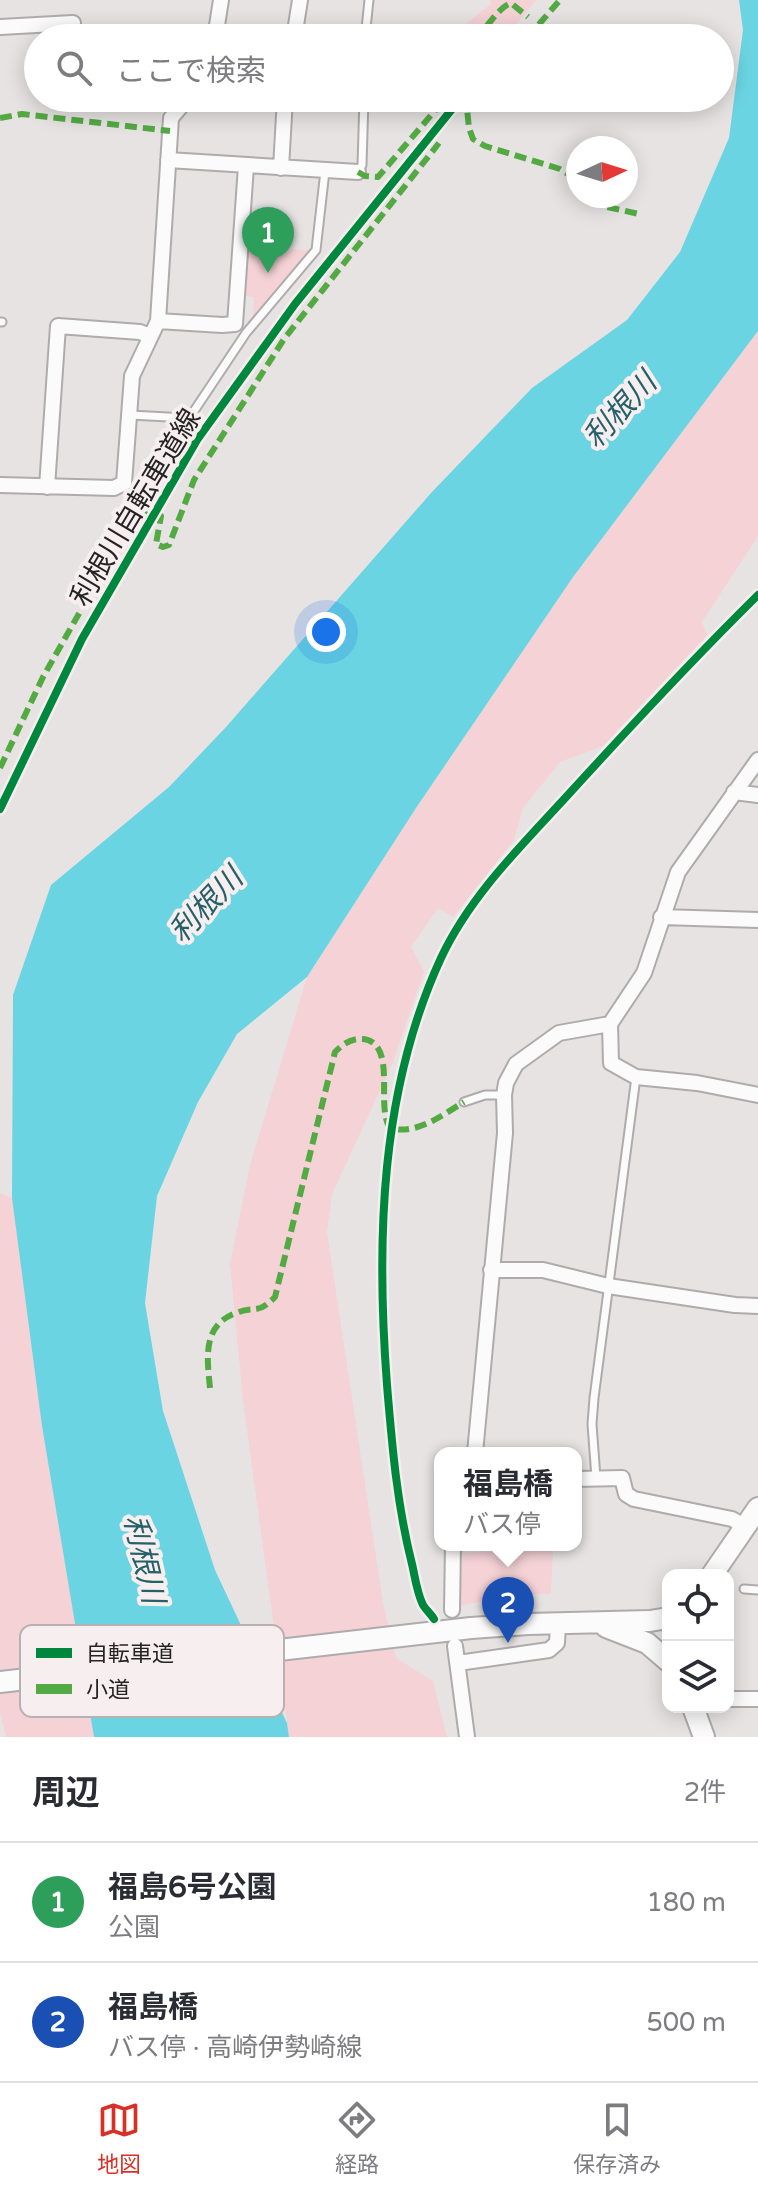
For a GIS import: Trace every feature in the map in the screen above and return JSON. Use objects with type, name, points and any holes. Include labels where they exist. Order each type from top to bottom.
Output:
[{"type":"main road","points":[[716,1569],[758,1508]]},
{"type":"main road","points":[[284,1650],[430,1633],[662,1618]]},
{"type":"main road","points":[[595,1623],[635,1637],[662,1655]]},
{"type":"main road","points":[[0,1682],[20,1680]]},
{"type":"main road","points":[[696,1713],[706,1737]]},
{"type":"main road","points":[[704,1713],[706,1737]]},
{"type":"street","points":[[217,24],[221,0]]},
{"type":"street","points":[[296,24],[300,0]]},
{"type":"street","points":[[55,24],[73,23]]},
{"type":"street","points":[[0,27],[24,26]]},
{"type":"street","points":[[0,485],[120,487],[125,478],[132,376],[158,321],[171,118],[176,112]]},
{"type":"street","points":[[281,168],[284,112]]},
{"type":"street","points":[[168,160],[358,172]]},
{"type":"street","points":[[158,321],[241,328],[246,166]]},
{"type":"street","points":[[47,487],[58,326],[140,332],[150,336]]},
{"type":"street","points":[[758,760],[678,872],[644,973],[610,1024],[611,1063],[636,1077],[697,1083],[758,1095]]},
{"type":"street","points":[[734,792],[758,795]]},
{"type":"street","points":[[661,917],[758,920]]},
{"type":"street","points":[[476,1447],[505,1133],[506,1083],[516,1064],[559,1033],[610,1024]]},
{"type":"street","points":[[491,1270],[543,1270],[608,1286],[758,1306]]},
{"type":"street","points":[[582,1479],[622,1478],[626,1494],[634,1499],[732,1519],[746,1527]]},
{"type":"street","points":[[452,1610],[453,1551]]},
{"type":"street","points":[[458,1663],[549,1650],[557,1643],[558,1623]]},
{"type":"street","points":[[455,1646],[467,1737]]},
{"type":"street","points":[[734,1699],[758,1699]]},
{"type":"lane","points":[[366,24],[369,0]]},
{"type":"lane","points":[[358,172],[362,165],[364,112]]},
{"type":"lane","points":[[129,415],[187,418],[241,328],[316,250],[325,171]]},
{"type":"lane","points":[[596,1478],[592,1424],[636,1077]]},
{"type":"lane","points":[[464,1102],[473,1097],[504,1095]]},
{"type":"lane","points":[[744,1589],[758,1590]]},
{"type":"shaded area","points":[[491,0],[536,0],[517,24],[465,24],[491,4]]},
{"type":"shaded area","points":[[248,248],[309,250],[253,317],[254,297],[245,296]]},
{"type":"shaded area","points":[[758,331],[758,536],[702,622],[707,635],[603,746],[560,762],[523,808],[514,840],[453,917],[438,908],[411,947],[424,971],[393,1062],[332,1194],[327,1232],[383,1603],[396,1658],[433,1681],[447,1737],[289,1737],[284,1700],[284,1625],[274,1625],[243,1401],[230,1264],[250,1165],[307,977],[416,808],[573,577]]},
{"type":"shaded area","points":[[0,1193],[12,1198],[42,1426],[75,1625],[20,1625],[20,1717],[91,1717],[94,1737],[6,1737],[0,1712]]},
{"type":"shaded area","points":[[553,1551],[551,1594],[509,1595],[460,1606],[463,1553]]},
{"type":"water","name":"利根川","points":[[739,0],[758,0],[758,331],[573,577],[416,808],[307,977],[237,1034],[198,1102],[157,1196],[145,1303],[163,1411],[215,1570],[241,1625],[75,1625],[42,1426],[12,1198],[13,995],[51,885],[169,787],[226,727],[431,493],[532,388],[627,320],[680,252],[729,138],[743,30]]},
{"type":"water","points":[[91,1717],[284,1717],[289,1737],[94,1737]]},
{"type":"marked path","points":[[539,24],[560,0]]},
{"type":"marked path","points":[[489,24],[511,3],[528,17]]},
{"type":"marked path","points":[[358,172],[378,177],[434,112]]},
{"type":"marked path","points":[[467,112],[473,139],[485,146],[566,173]]},
{"type":"marked path","points":[[0,118],[22,114],[170,131]]},
{"type":"marked path","points":[[0,768],[43,677],[123,536],[139,518],[155,514],[161,516],[156,544],[163,547],[169,545],[194,480],[284,339],[439,143]]},
{"type":"marked path","points":[[612,208],[639,214]]},
{"type":"marked path","points":[[210,1388],[209,1344],[217,1326],[225,1318],[260,1308],[275,1297],[335,1052],[348,1042],[359,1039],[374,1043],[383,1063],[384,1106],[390,1128],[420,1126],[464,1102]]},
{"type":"cycle path","name":"利根川自転車道線","points":[[0,809],[82,639],[197,440],[295,304],[450,112]]},
{"type":"cycle path","points":[[434,1619],[423,1605],[418,1590],[399,1497],[387,1385],[382,1276],[383,1221],[394,1113],[405,1060],[421,1008],[453,935],[498,872],[661,694],[758,595]]},
{"type":"place","name":"福島6号公園","points":[[268,273]]},
{"type":"place","name":"福島橋","points":[[508,1643]]}]
